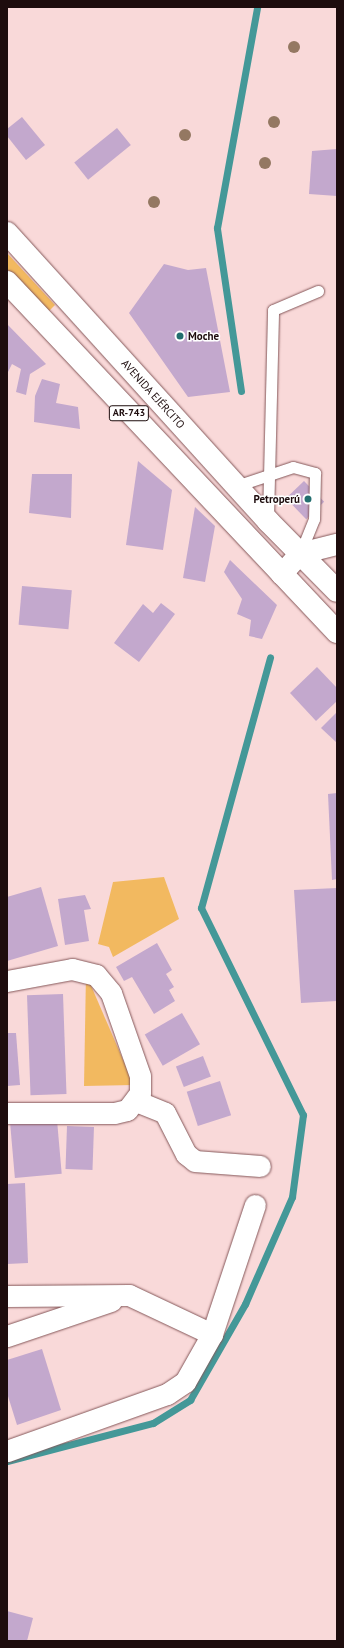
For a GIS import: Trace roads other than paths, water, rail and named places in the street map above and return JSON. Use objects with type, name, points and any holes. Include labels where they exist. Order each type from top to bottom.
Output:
[{"type":"main road","name":"AVENIDA EJÉRCITO","points":[[7,233],[268,521],[300,552]]},
{"type":"main road","name":"AR-743","points":[[7,282],[337,632]]},
{"type":"main road","name":"AR-743","points":[[300,552],[337,592]]},
{"type":"street","points":[[281,574],[300,552],[337,544]]},
{"type":"street","points":[[7,981],[72,969],[96,975],[105,984],[140,1076],[136,1101],[127,1110],[114,1113],[7,1113]]},
{"type":"street","points":[[136,1101],[165,1113],[186,1154],[195,1161],[260,1166]]},
{"type":"street","points":[[7,1451],[178,1389],[192,1372],[212,1334],[256,1205]]},
{"type":"street","points":[[7,1296],[129,1295],[212,1334]]},
{"type":"street","points":[[7,1336],[129,1295]]},
{"type":"lane","points":[[268,521],[273,310],[318,291]]},
{"type":"lane","points":[[236,486],[269,474],[293,468],[315,473],[314,519],[300,552]]},
{"type":"waterway","points":[[241,391],[217,228],[257,7]]},
{"type":"waterway","points":[[7,1461],[153,1423],[190,1400],[245,1304],[292,1197],[303,1115],[201,908],[270,657]]},
{"type":"place","name":"Moche","points":[[180,336]]},
{"type":"place","name":"Petroperú","points":[[308,499]]}]
